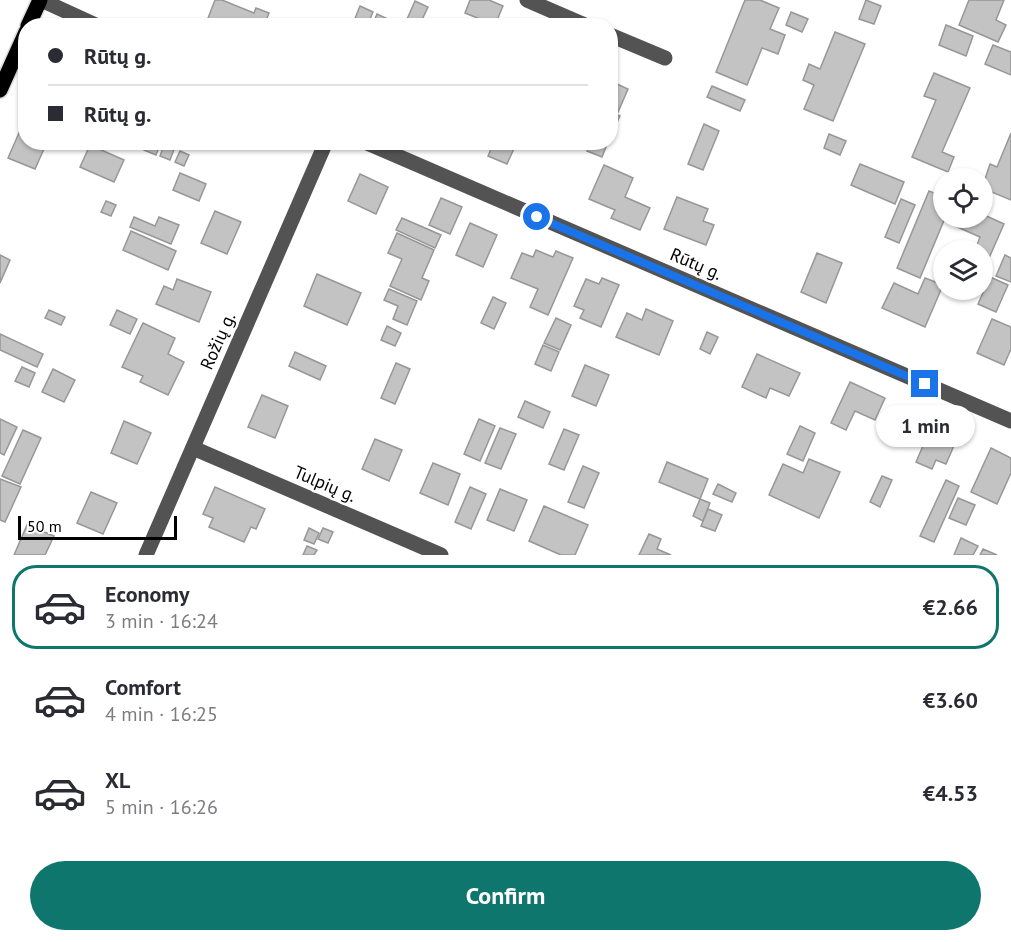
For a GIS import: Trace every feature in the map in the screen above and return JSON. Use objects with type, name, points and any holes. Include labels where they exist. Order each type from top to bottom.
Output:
[{"type":"main road","points":[[32,18],[40,0]]},
{"type":"main road","points":[[0,90],[18,50]]},
{"type":"street","points":[[40,0],[80,18]]},
{"type":"street","points":[[527,0],[569,18]]},
{"type":"street","points":[[618,38],[665,58]]},
{"type":"street","name":"Rožių g.","points":[[146,555],[323,150]]},
{"type":"street","name":"Rūtų g.","points":[[384,150],[1011,421]]},
{"type":"street","name":"Tulpių g.","points":[[193,448],[441,555]]},
{"type":"building","points":[[215,0],[222,0],[254,13],[256,8],[269,13],[267,18],[208,18]]},
{"type":"building","points":[[470,0],[489,0],[503,6],[498,18],[478,18],[465,13]]},
{"type":"building","points":[[745,0],[760,0],[779,8],[770,29],[785,35],[778,54],[762,48],[747,85],[716,72]]},
{"type":"building","points":[[866,0],[881,6],[874,24],[859,19]]},
{"type":"building","points":[[969,0],[1004,0],[996,20],[1006,25],[998,42],[959,25]]},
{"type":"building","points":[[415,1],[428,7],[423,18],[408,18]]},
{"type":"building","points":[[360,6],[373,12],[370,18],[355,18]]},
{"type":"building","points":[[791,12],[808,19],[802,32],[786,25]]},
{"type":"building","points":[[946,25],[973,36],[966,56],[939,45]]},
{"type":"building","points":[[835,32],[865,44],[833,121],[804,109],[814,85],[803,80],[809,64],[820,69]]},
{"type":"building","points":[[993,45],[1011,52],[1011,75],[985,64]]},
{"type":"building","points":[[934,73],[970,88],[942,152],[954,157],[950,168],[938,168],[912,157],[936,100],[924,96]]},
{"type":"building","points":[[618,84],[628,89],[618,112]]},
{"type":"building","points":[[712,86],[745,100],[740,111],[707,97]]},
{"type":"building","points":[[704,124],[719,131],[703,170],[688,164]]},
{"type":"building","points":[[1011,133],[1011,200],[993,193],[993,168],[989,168],[990,164],[997,167]]},
{"type":"building","points":[[829,134],[846,141],[840,155],[824,148]]},
{"type":"building","points":[[18,135],[18,150],[43,150],[35,169],[8,158]]},
{"type":"building","points":[[88,150],[101,150],[124,160],[114,182],[80,167]]},
{"type":"building","points":[[144,150],[158,150],[156,155]]},
{"type":"building","points":[[162,150],[174,150],[170,160],[160,156]]},
{"type":"building","points":[[491,150],[513,150],[507,164],[488,156]]},
{"type":"building","points":[[587,150],[605,150],[602,157]]},
{"type":"building","points":[[180,151],[189,155],[184,166],[175,162]]},
{"type":"building","points":[[860,164],[904,182],[895,204],[851,185]]},
{"type":"building","points":[[604,165],[633,178],[625,197],[650,208],[640,230],[611,218],[615,210],[589,199]]},
{"type":"building","points":[[180,173],[206,184],[199,201],[173,190]]},
{"type":"building","points":[[360,174],[388,187],[376,214],[348,201]]},
{"type":"building","points":[[929,191],[933,193],[933,228],[941,228],[936,240],[933,240],[933,247],[920,278],[897,268]]},
{"type":"building","points":[[677,197],[708,209],[703,221],[714,225],[706,245],[664,229]]},
{"type":"building","points":[[441,198],[462,207],[450,234],[429,225]]},
{"type":"building","points":[[901,199],[915,205],[899,243],[885,237]]},
{"type":"building","points":[[106,201],[116,205],[111,216],[101,212]]},
{"type":"building","points":[[215,211],[241,222],[227,254],[201,243]]},
{"type":"building","points":[[134,217],[155,226],[159,217],[179,225],[171,244],[130,227]]},
{"type":"building","points":[[402,218],[441,235],[435,248],[396,230]]},
{"type":"building","points":[[993,219],[1004,224],[993,249],[993,240],[979,240],[980,237],[960,228],[993,228]]},
{"type":"building","points":[[470,223],[497,235],[483,267],[456,255]]},
{"type":"building","points":[[131,231],[176,251],[168,270],[123,250]]},
{"type":"building","points":[[397,233],[434,250],[422,278],[429,281],[421,300],[390,286],[402,259],[388,253]]},
{"type":"building","points":[[536,250],[553,257],[556,251],[573,258],[548,315],[530,307],[538,289],[511,278],[522,253],[533,257]]},
{"type":"building","points":[[817,253],[842,263],[826,303],[801,292]]},
{"type":"building","points":[[0,255],[10,260],[0,283]]},
{"type":"building","points":[[1005,255],[1011,258],[1011,282],[996,276]]},
{"type":"building","points":[[317,274],[361,293],[347,325],[304,306]]},
{"type":"building","points":[[602,278],[619,285],[601,327],[580,318],[584,310],[574,306],[586,279],[599,284]]},
{"type":"building","points":[[925,278],[933,281],[933,300],[937,300],[925,327],[882,308],[894,283],[918,294]]},
{"type":"building","points":[[993,278],[1008,285],[996,312],[978,304],[980,300],[993,300]]},
{"type":"building","points":[[177,279],[211,292],[199,322],[156,304],[164,286],[173,290]]},
{"type":"building","points":[[389,289],[417,301],[407,325],[393,319],[398,306],[384,300]]},
{"type":"building","points":[[493,297],[506,303],[494,329],[481,323]]},
{"type":"building","points":[[646,309],[673,321],[659,355],[616,337],[627,313],[642,320]]},
{"type":"building","points":[[49,310],[65,317],[61,325],[45,318]]},
{"type":"building","points":[[117,310],[137,319],[130,334],[110,325]]},
{"type":"building","points":[[556,318],[571,325],[560,350],[544,343]]},
{"type":"building","points":[[992,319],[1011,327],[1011,349],[1004,365],[977,353]]},
{"type":"building","points":[[143,323],[175,338],[168,354],[184,362],[168,395],[140,382],[143,376],[122,367]]},
{"type":"building","points":[[387,326],[401,333],[395,346],[381,340]]},
{"type":"building","points":[[707,332],[718,337],[710,354],[700,349]]},
{"type":"building","points":[[0,334],[43,354],[37,367],[0,350]]},
{"type":"building","points":[[543,345],[559,352],[551,371],[535,364]]},
{"type":"building","points":[[295,352],[326,366],[320,380],[289,366]]},
{"type":"building","points":[[757,354],[800,373],[789,396],[770,388],[766,398],[742,387]]},
{"type":"building","points":[[396,363],[410,369],[395,404],[381,398]]},
{"type":"building","points":[[585,365],[609,375],[596,406],[572,396]]},
{"type":"building","points":[[22,367],[35,373],[29,387],[15,381]]},
{"type":"building","points":[[53,369],[75,380],[64,402],[42,392]]},
{"type":"building","points":[[850,382],[885,398],[875,420],[855,411],[846,430],[831,423]]},
{"type":"building","points":[[262,395],[288,406],[275,438],[248,427]]},
{"type":"building","points":[[525,401],[550,412],[543,428],[518,417]]},
{"type":"building","points":[[0,419],[17,427],[4,455],[0,453]]},
{"type":"building","points":[[479,419],[495,426],[480,461],[464,454]]},
{"type":"building","points":[[124,421],[151,433],[137,464],[111,453]]},
{"type":"building","points":[[932,425],[948,433],[946,437],[956,441],[946,464],[936,460],[932,469],[916,462]]},
{"type":"building","points":[[800,426],[815,433],[803,461],[787,454]]},
{"type":"building","points":[[500,428],[516,434],[501,469],[485,463]]},
{"type":"building","points":[[564,429],[579,435],[564,470],[549,464]]},
{"type":"building","points":[[23,430],[41,438],[20,484],[2,476]]},
{"type":"building","points":[[375,439],[402,450],[389,481],[362,469]]},
{"type":"building","points":[[991,448],[1011,458],[1011,473],[997,504],[971,492]]},
{"type":"building","points":[[809,459],[840,472],[819,518],[769,495],[783,464],[803,473]]},
{"type":"building","points":[[667,462],[708,479],[700,499],[659,482]]},
{"type":"building","points":[[433,463],[460,474],[448,505],[420,493]]},
{"type":"building","points":[[583,466],[599,473],[584,508],[568,502]]},
{"type":"building","points":[[882,476],[892,480],[880,507],[870,502]]},
{"type":"building","points":[[0,479],[21,487],[5,522],[0,520]]},
{"type":"building","points":[[946,480],[959,486],[934,542],[920,536]]},
{"type":"building","points":[[718,484],[736,493],[732,502],[713,494]]},
{"type":"building","points":[[215,487],[265,509],[256,529],[251,527],[244,542],[209,527],[213,518],[203,514]]},
{"type":"building","points":[[470,487],[486,494],[471,529],[455,522]]},
{"type":"building","points":[[500,489],[527,500],[514,531],[487,520]]},
{"type":"building","points":[[91,492],[117,503],[103,534],[77,523]]},
{"type":"building","points":[[958,498],[975,505],[966,525],[949,518]]},
{"type":"building","points":[[700,499],[710,503],[703,521],[693,516]]},
{"type":"building","points":[[544,506],[588,525],[575,555],[561,555],[529,541]]},
{"type":"building","points":[[708,509],[722,515],[715,531],[701,526]]},
{"type":"building","points":[[27,525],[54,536],[45,555],[14,555]]},
{"type":"building","points":[[309,528],[319,533],[314,544],[304,540]]},
{"type":"building","points":[[323,528],[333,532],[328,543],[318,539]]},
{"type":"building","points":[[649,534],[661,539],[657,549],[671,555],[639,555]]},
{"type":"building","points":[[961,538],[978,546],[973,555],[954,555]]},
{"type":"building","points":[[307,546],[317,550],[314,555],[303,555]]},
{"type":"building","points":[[983,549],[997,555],[980,555]]},
{"type":"route","points":[[537,217],[925,384]]}]
